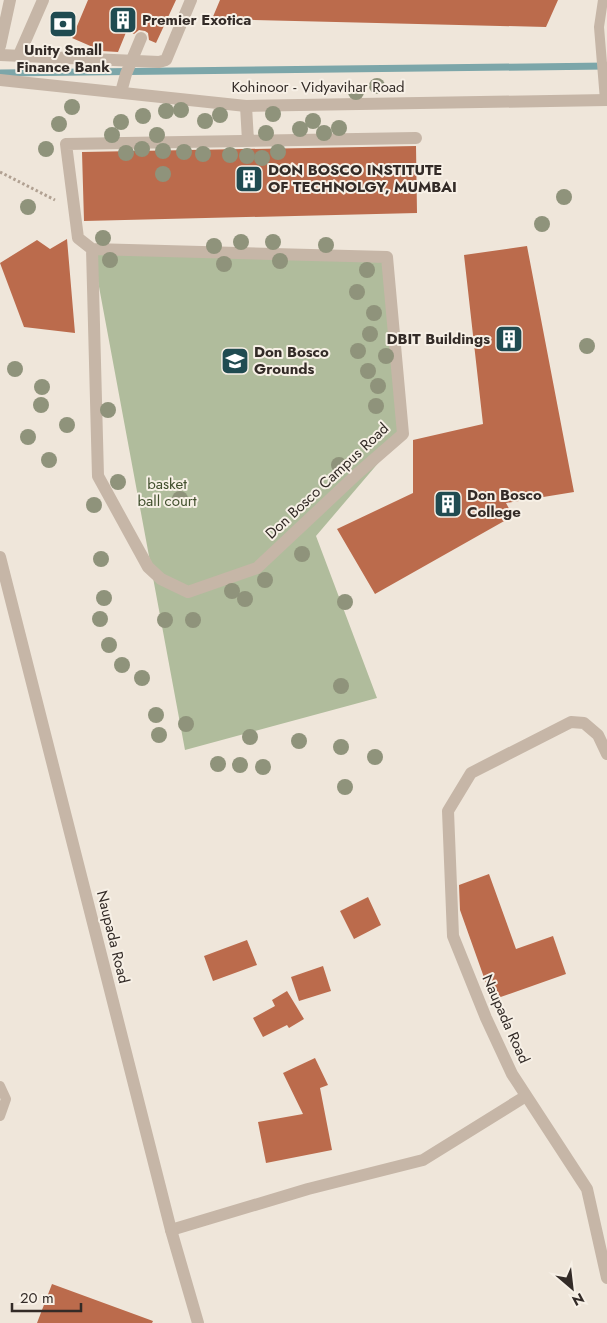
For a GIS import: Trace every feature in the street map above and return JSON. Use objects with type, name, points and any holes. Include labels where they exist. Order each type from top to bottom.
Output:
[{"type":"street","points":[[0,46],[10,0]]},
{"type":"street","points":[[19,55],[43,0]]},
{"type":"street","points":[[0,55],[98,60],[131,65],[166,60],[191,0]]},
{"type":"street","points":[[120,92],[144,39]]},
{"type":"street","name":"Kohinoor - Vidyavihar Road","points":[[0,80],[246,106],[606,100]]},
{"type":"street","points":[[246,106],[248,141]]},
{"type":"street","points":[[92,250],[78,238],[66,144],[416,138]]},
{"type":"street","name":"Don Bosco Campus Road","points":[[92,250],[387,257],[403,434],[357,474],[257,568],[188,592],[161,579],[148,567],[98,476],[92,250]]},
{"type":"street","name":"Naupada Road","points":[[0,557],[171,1230],[198,1323]]},
{"type":"street","name":"Naupada Road","points":[[607,754],[598,735],[584,723],[571,722],[471,773],[448,811],[452,936],[486,1018],[512,1074],[587,1189],[607,1278]]},
{"type":"street","points":[[171,1230],[308,1189],[423,1160],[526,1096]]},
{"type":"lane","points":[[603,0],[599,27],[604,49],[606,100]]},
{"type":"lane","points":[[0,1086],[6,1099],[0,1116]]},
{"type":"path","points":[[0,172],[75,209]]},
{"type":"green space","name":"Don Bosco Grounds","points":[[92,249],[387,257],[403,434],[316,536],[377,698],[185,750]]},
{"type":"building","name":"Premier Exotica","points":[[88,0],[176,0],[156,43],[149,40],[148,33],[145,31],[139,30],[134,34],[127,30],[118,52],[102,51],[72,38]]},
{"type":"building","points":[[220,0],[558,0],[546,27],[212,19]]},
{"type":"building","name":"DON BOSCO INSTITUTE OF TECHNOLGY, MUMBAI","points":[[416,146],[417,213],[84,221],[82,152]]},
{"type":"building","points":[[67,239],[75,333],[24,327],[0,263],[37,240],[50,249]]},
{"type":"building","points":[[527,246],[574,492],[506,503],[513,516],[375,594],[337,529],[413,493],[413,440],[483,424],[464,255]]},
{"type":"building","points":[[489,874],[516,949],[553,936],[566,974],[492,1000],[460,910],[459,885]]},
{"type":"building","points":[[368,897],[381,925],[354,939],[340,911]]},
{"type":"building","points":[[247,940],[257,965],[213,981],[204,956]]},
{"type":"building","points":[[323,966],[331,991],[299,1001],[291,977]]},
{"type":"building","points":[[287,991],[304,1019],[289,1028],[287,1025],[263,1037],[253,1018],[275,1006],[272,1000]]},
{"type":"building","points":[[315,1058],[328,1085],[320,1088],[332,1150],[266,1163],[258,1122],[303,1114],[283,1073]]},
{"type":"building","points":[[52,1284],[153,1321],[152,1323],[37,1323]]},
{"type":"waterway","points":[[0,73],[607,66]]},
{"type":"place","name":"Premier Exotica","points":[[123,20]]},
{"type":"place","name":"Unity Small Finance Bank","points":[[63,24]]},
{"type":"place","name":"DON BOSCO INSTITUTE OF TECHNOLGY, MUMBAI","points":[[249,179]]},
{"type":"place","name":"DBIT Buildings","points":[[509,339]]},
{"type":"place","name":"Don Bosco Grounds","points":[[235,361]]},
{"type":"place","name":"Don Bosco College","points":[[448,504]]},
{"type":"park label","name":"basket ball court","points":[[167,492]]}]
